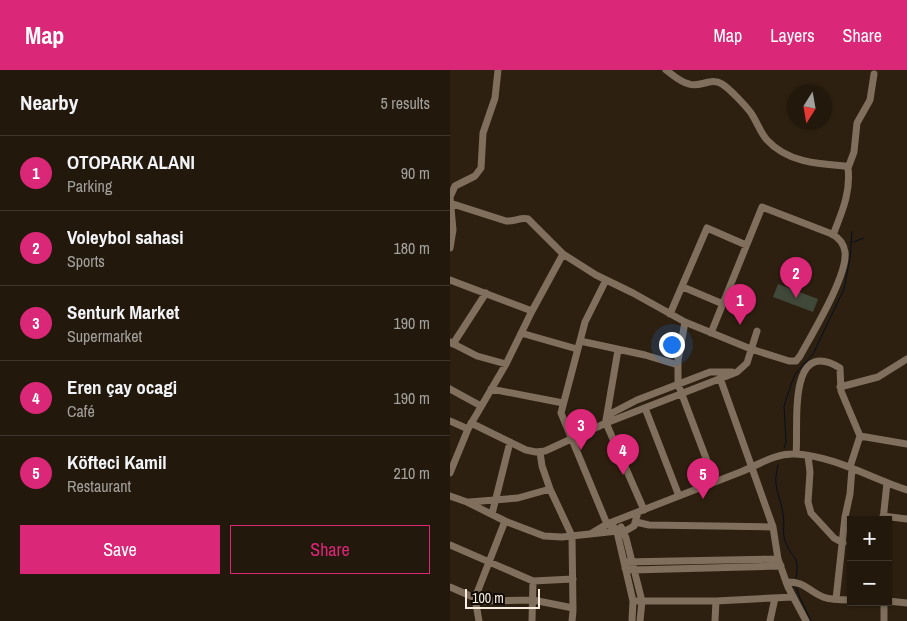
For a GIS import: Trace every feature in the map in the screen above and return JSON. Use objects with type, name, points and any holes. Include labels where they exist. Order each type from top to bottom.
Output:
[{"type":"street","points":[[450,248],[453,230],[450,197],[455,186],[475,176],[481,168],[483,133],[495,98],[498,70]]},
{"type":"street","points":[[666,70],[690,85],[703,85],[713,81],[719,82],[751,113],[768,141],[794,158],[809,163],[845,166],[848,168]]},
{"type":"street","points":[[834,235],[848,192],[848,168],[854,152],[857,124],[870,100],[874,74]]},
{"type":"street","points":[[450,203],[506,221],[522,218],[528,219],[562,254],[606,280],[685,322],[711,333],[751,349],[789,361],[796,361],[800,356],[836,289],[844,264],[845,251],[842,244],[834,235],[762,207],[711,333]]},
{"type":"street","points":[[670,314],[707,228],[746,245]]},
{"type":"street","points":[[450,472],[453,458],[469,426],[506,364],[562,254]]},
{"type":"street","points":[[450,280],[532,311]]},
{"type":"street","points":[[606,280],[589,312],[577,349],[561,413],[607,524],[620,532]]},
{"type":"street","points":[[683,287],[722,304]]},
{"type":"street","points":[[486,293],[452,343],[477,356],[506,364]]},
{"type":"street","points":[[685,322],[678,365],[678,384],[715,482]]},
{"type":"street","points":[[450,421],[469,426],[526,450],[545,452],[606,423],[737,372],[747,363],[757,331]]},
{"type":"street","points":[[521,333],[577,349]]},
{"type":"street","points":[[580,341],[618,350],[632,351],[678,365]]},
{"type":"street","points":[[450,496],[544,536],[554,537],[620,532],[631,528],[641,511],[606,423],[618,350]]},
{"type":"street","points":[[840,387],[878,377],[907,359]]},
{"type":"street","points":[[796,454],[796,399],[798,384],[807,369],[817,362],[835,364],[841,369],[840,387],[860,436],[851,468],[850,494],[845,517],[836,599]]},
{"type":"street","points":[[606,423],[612,414],[637,400],[678,384],[710,372],[737,372]]},
{"type":"street","points":[[720,378],[773,527],[786,582],[806,621]]},
{"type":"street","points":[[450,389],[481,406]]},
{"type":"street","points":[[491,390],[563,404]]},
{"type":"street","points":[[645,408],[679,496]]},
{"type":"street","points":[[860,436],[907,444]]},
{"type":"street","points":[[492,514],[510,442]]},
{"type":"street","points":[[540,452],[542,466],[550,489],[572,536],[572,621]]},
{"type":"street","points":[[592,533],[607,524],[752,467],[777,455],[796,454],[808,456],[851,468],[874,476],[887,484],[907,490]]},
{"type":"street","points":[[808,456],[810,472],[808,502],[811,512],[834,538],[843,543]]},
{"type":"street","points":[[883,516],[887,484]]},
{"type":"street","points":[[467,502],[524,497],[550,489]]},
{"type":"street","points":[[892,518],[907,519]]},
{"type":"street","points":[[618,520],[633,601],[632,621]]},
{"type":"street","points":[[479,621],[475,599],[505,521]]},
{"type":"street","points":[[636,522],[649,526],[773,527]]},
{"type":"street","points":[[450,545],[533,581],[573,579]]},
{"type":"street","points":[[626,564],[780,563]]},
{"type":"street","points":[[633,570],[780,563]]},
{"type":"street","points":[[626,564],[633,570],[642,601],[640,621]]},
{"type":"street","points":[[532,621],[533,581]]},
{"type":"street","points":[[786,582],[795,581],[802,583],[822,597],[847,600]]},
{"type":"street","points":[[450,587],[475,599],[533,600],[573,608]]},
{"type":"street","points":[[633,601],[793,597]]},
{"type":"street","points":[[770,621],[775,598]]},
{"type":"street","points":[[715,621],[716,600]]},
{"type":"street","points":[[892,601],[907,603]]},
{"type":"street","points":[[884,606],[884,621]]},
{"type":"green space","points":[[778,284],[818,299],[813,312],[773,297]]},
{"type":"waterway","points":[[784,448],[786,442],[784,406],[796,373],[813,354],[844,289],[850,258],[852,232]]},
{"type":"waterway","points":[[853,242],[864,238]]},
{"type":"waterway","points":[[778,465],[776,486],[784,517],[784,538],[796,561],[796,580]]},
{"type":"waterway","points":[[796,587],[811,621]]},
{"type":"place","name":"Voleybol sahasi","points":[[796,298]]},
{"type":"place","name":"OTOPARK ALANI","points":[[740,325]]},
{"type":"place","name":"Senturk Market","points":[[581,450]]},
{"type":"place","name":"Eren çay ocagi","points":[[623,475]]},
{"type":"place","name":"Köfteci Kamil","points":[[703,499]]}]
